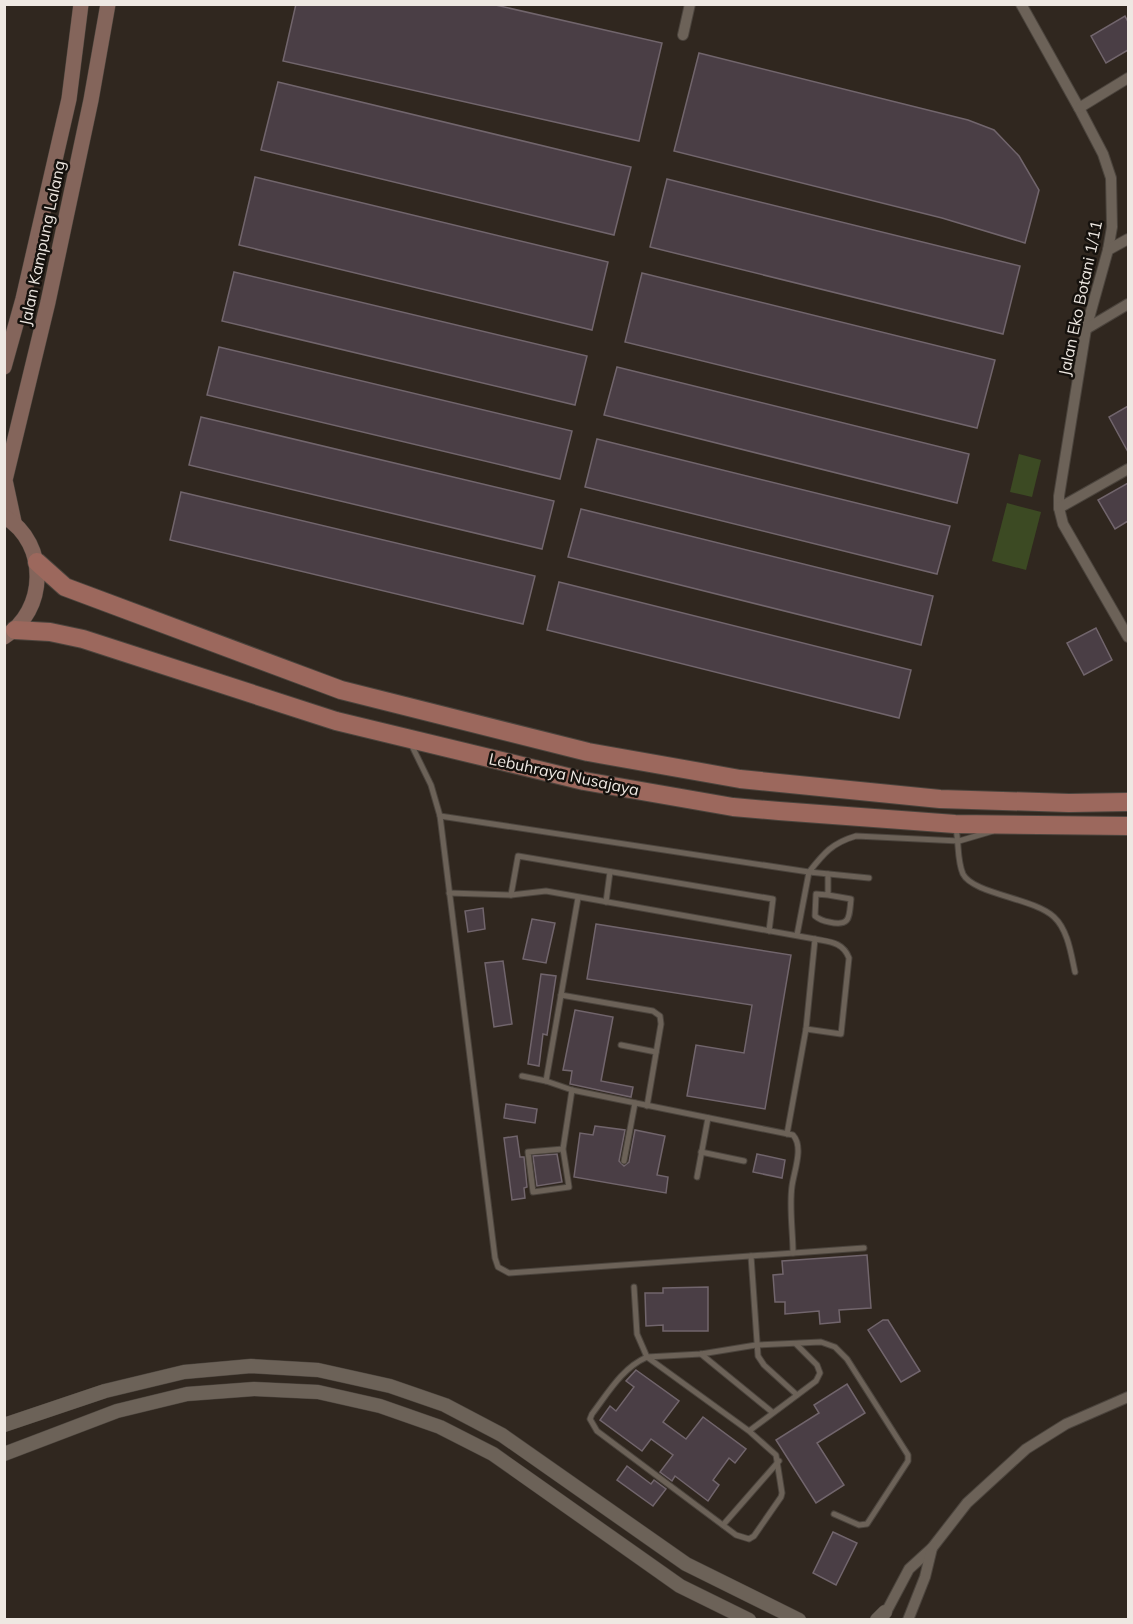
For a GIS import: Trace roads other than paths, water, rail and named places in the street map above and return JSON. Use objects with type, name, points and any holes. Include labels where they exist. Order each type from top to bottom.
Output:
[{"type":"main road","name":"Jalan Kampung Lalang","points":[[4,367],[23,299],[69,99],[81,4]]},
{"type":"main road","name":"Jalan Kampung Lalang","points":[[9,519],[5,480],[48,302],[91,100],[108,4]]},
{"type":"main road","points":[[9,519],[29,540],[37,562],[38,587],[30,610],[10,634]]},
{"type":"main road","name":"Lebuhraya Nusajaya","points":[[37,562],[64,587],[341,690],[588,752],[740,779],[940,799],[1069,803],[1128,802]]},
{"type":"main road","name":"Lebuhraya Nusajaya","points":[[10,634],[50,632],[83,639],[336,722],[584,782],[733,807],[957,833],[1012,826],[1128,826]]},
{"type":"street","points":[[683,34],[690,4]]},
{"type":"street","name":"Jalan Eko Botani 1/11","points":[[1021,4],[1103,154],[1111,178],[1112,227],[1108,250],[1086,329],[1059,508],[1063,524],[1128,636]]},
{"type":"street","points":[[1079,108],[1128,78]]},
{"type":"street","points":[[1108,250],[1128,239]]},
{"type":"street","points":[[1086,329],[1128,304]]},
{"type":"street","points":[[1059,508],[1128,469]]},
{"type":"street","points":[[4,1425],[105,1391],[184,1372],[251,1366],[318,1370],[390,1386],[445,1405],[502,1435],[686,1564],[799,1620]]},
{"type":"street","points":[[4,1454],[117,1411],[187,1394],[254,1389],[318,1392],[380,1406],[440,1426],[493,1455],[680,1586],[749,1620]]},
{"type":"street","points":[[881,1617],[909,1569],[932,1548],[967,1503],[1026,1449],[1066,1424],[1128,1397]]},
{"type":"street","points":[[908,1620],[925,1577],[932,1548]]},
{"type":"lane","points":[[408,739],[431,785],[440,816],[495,1258],[498,1267],[509,1273],[864,1248]]},
{"type":"lane","points":[[440,816],[808,872],[869,878]]},
{"type":"lane","points":[[797,935],[808,872],[830,847],[856,836],[957,833],[960,863],[964,876],[974,884],[1039,906],[1055,917],[1064,930],[1075,972]]},
{"type":"lane","points":[[511,895],[518,856],[773,899],[769,931]]},
{"type":"lane","points":[[606,902],[610,872]]},
{"type":"lane","points":[[828,874],[828,895]]},
{"type":"lane","points":[[449,893],[511,895],[546,891],[838,944],[846,949],[849,958],[841,1034],[806,1029]]},
{"type":"lane","points":[[816,894],[828,895],[851,899],[847,921],[839,924],[822,921],[815,916],[816,894]]},
{"type":"lane","points":[[546,1081],[578,898]]},
{"type":"lane","points":[[787,1134],[806,1029],[815,939]]},
{"type":"lane","points":[[561,995],[652,1011],[660,1016],[661,1024],[647,1106]]},
{"type":"lane","points":[[621,1045],[656,1052]]},
{"type":"lane","points":[[522,1076],[572,1090],[793,1135],[798,1140],[798,1147],[792,1189],[793,1253]]},
{"type":"lane","points":[[563,1149],[528,1152],[533,1192],[569,1187],[563,1149],[572,1090]]},
{"type":"lane","points":[[624,1161],[635,1103]]},
{"type":"lane","points":[[697,1177],[708,1118]]},
{"type":"lane","points":[[701,1152],[744,1161]]},
{"type":"lane","points":[[751,1256],[758,1356],[764,1365],[797,1395]]},
{"type":"lane","points":[[634,1287],[637,1334],[647,1357],[749,1431],[776,1455],[779,1461],[781,1497],[754,1536],[748,1539],[741,1538],[597,1431],[591,1424],[592,1414],[625,1371],[647,1357],[701,1354],[756,1345],[821,1342],[835,1347],[847,1359],[908,1455],[908,1461],[867,1524],[859,1525],[834,1514]]},
{"type":"lane","points":[[749,1431],[816,1381],[820,1373],[817,1365],[796,1344]]},
{"type":"lane","points":[[701,1354],[772,1412]]},
{"type":"lane","points":[[723,1525],[779,1461]]}]
